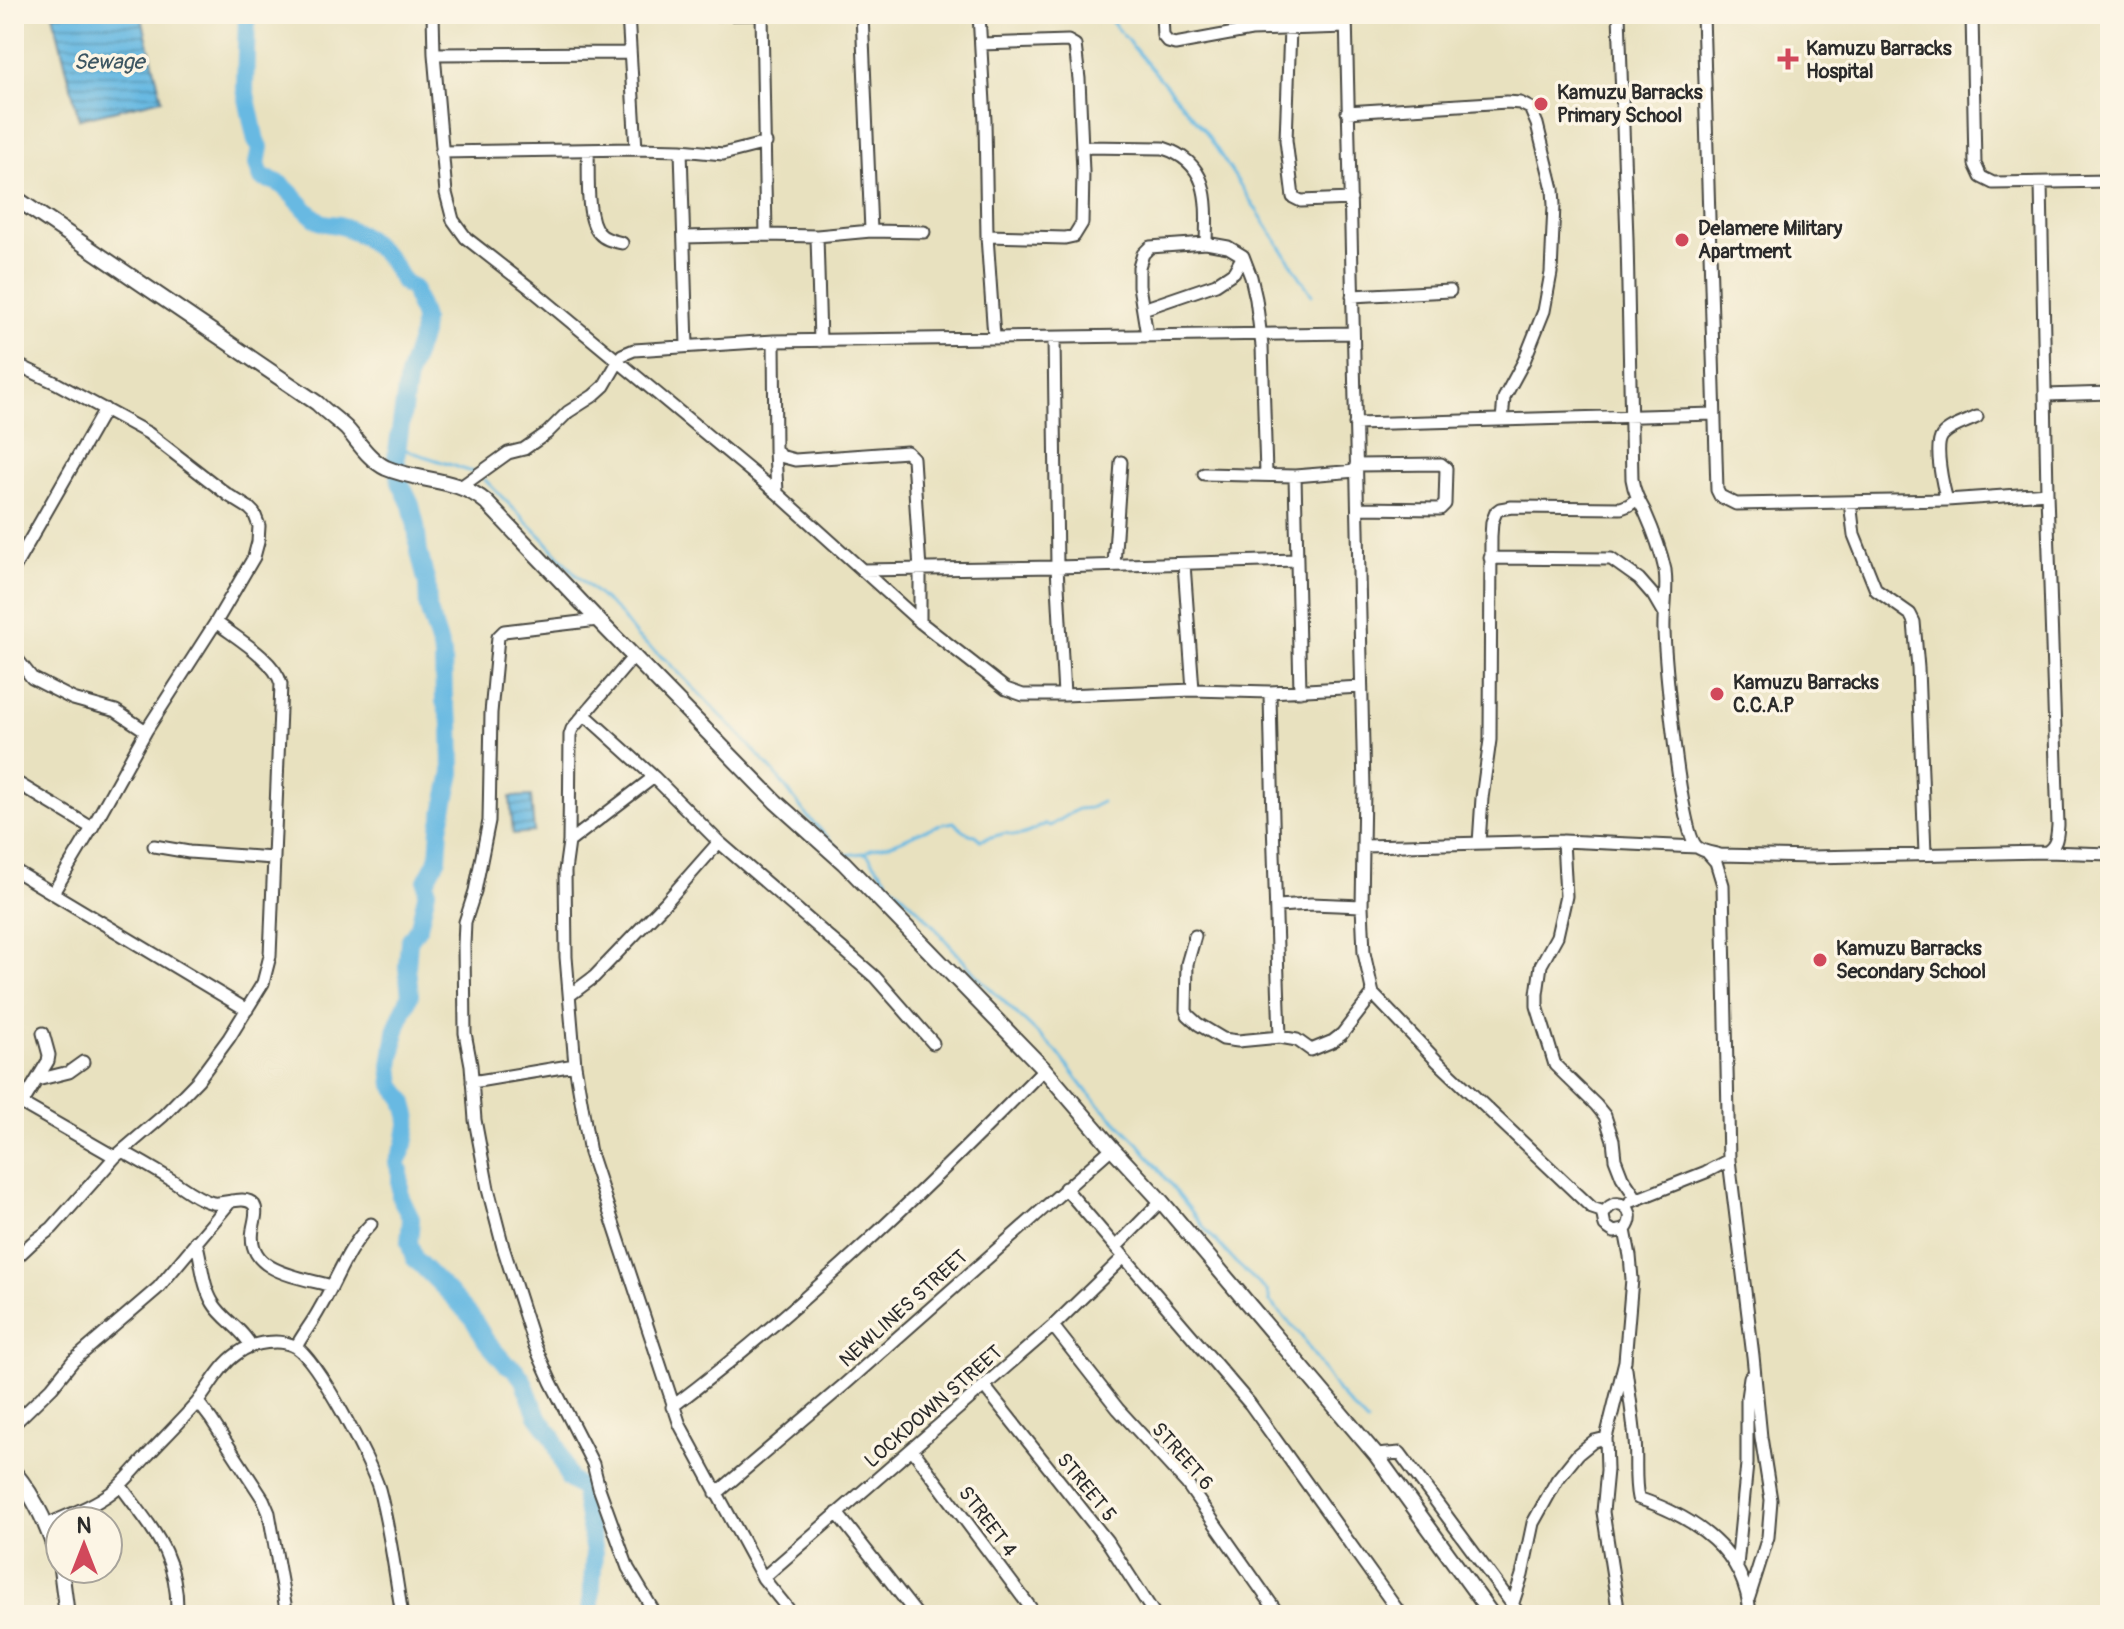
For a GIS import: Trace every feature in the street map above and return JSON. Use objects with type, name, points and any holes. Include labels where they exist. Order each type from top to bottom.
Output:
[{"type":"street","points":[[433,14],[441,152],[449,210],[458,229],[777,493],[920,622],[1006,689],[1023,695],[1064,695],[1193,690],[1270,692],[1361,687]]},
{"type":"street","points":[[636,149],[628,15],[760,14],[766,143],[766,235]]},
{"type":"street","points":[[862,14],[871,231]]},
{"type":"street","points":[[979,14],[994,337]]},
{"type":"street","points":[[1162,14],[1163,36],[1175,44],[1251,30],[1346,27]]},
{"type":"street","points":[[1251,14],[1251,30]]},
{"type":"street","points":[[1346,14],[1364,789],[1364,953],[1373,994],[1509,1130],[1592,1208],[1604,1212]]},
{"type":"street","points":[[1619,14],[1632,479],[1664,568],[1664,632],[1680,786],[1688,826],[1702,850],[1716,862],[1723,885],[1729,1160],[1771,1500],[1768,1537],[1749,1597]]},
{"type":"street","points":[[1703,14],[1714,414],[1717,490],[1720,496],[1736,504],[1947,500],[2047,493]]},
{"type":"street","points":[[1972,14],[1977,173],[1993,183],[2110,181]]},
{"type":"street","points":[[1290,28],[1286,140],[1293,197],[1301,201],[1351,199]]},
{"type":"street","points":[[981,44],[1068,41],[1075,45],[1083,147],[1082,223],[1074,236],[987,236]]},
{"type":"street","points":[[434,54],[629,53]]},
{"type":"street","points":[[1347,112],[1507,102],[1530,108],[1553,189],[1551,273],[1544,311],[1524,361],[1504,398],[1502,420]]},
{"type":"street","points":[[441,152],[636,149],[723,154],[766,143]]},
{"type":"street","points":[[1083,147],[1163,148],[1187,161],[1198,174],[1205,190],[1206,243]]},
{"type":"street","points":[[681,150],[687,346]]},
{"type":"street","points":[[588,151],[592,222],[607,239],[622,243]]},
{"type":"street","points":[[2041,183],[2058,825],[2057,841],[2047,852]]},
{"type":"street","points":[[14,197],[317,403],[385,467],[462,486],[486,502],[776,802],[844,863],[1044,1069],[1161,1201],[1376,1455],[1492,1615]]},
{"type":"street","points":[[684,237],[924,232]]},
{"type":"street","points":[[817,236],[820,341]]},
{"type":"street","points":[[1147,335],[1139,267],[1143,254],[1150,247],[1206,243],[1228,247],[1243,256],[1251,277],[1260,335],[1266,474]]},
{"type":"street","points":[[1143,309],[1216,284],[1234,272],[1243,256]]},
{"type":"street","points":[[1352,296],[1450,291]]},
{"type":"street","points":[[462,486],[508,453],[524,449],[547,433],[568,412],[593,396],[604,386],[622,355],[628,352],[774,341],[1353,333]]},
{"type":"street","points":[[1054,338],[1057,567],[1064,695]]},
{"type":"street","points":[[774,341],[777,493]]},
{"type":"street","points":[[14,363],[148,433],[254,513],[259,526],[257,549],[216,622],[146,731],[53,893]]},
{"type":"street","points":[[2046,395],[2110,393]]},
{"type":"street","points":[[14,568],[105,409]]},
{"type":"street","points":[[1355,424],[1714,414]]},
{"type":"street","points":[[1947,500],[1939,443],[1945,433],[1977,417]]},
{"type":"street","points":[[775,449],[780,456],[795,460],[911,454],[920,570],[920,622]]},
{"type":"street","points":[[1114,565],[1121,462]]},
{"type":"street","points":[[1204,474],[1295,476],[1356,468],[1441,464],[1446,468],[1445,504],[1440,509],[1358,508]]},
{"type":"street","points":[[1295,476],[1300,691]]},
{"type":"street","points":[[1479,843],[1490,740],[1490,558],[1492,522],[1496,512],[1512,507],[1621,508],[1637,499]]},
{"type":"street","points":[[1850,502],[1854,535],[1876,590],[1910,614],[1914,622],[1925,854]]},
{"type":"street","points":[[1490,558],[1611,559],[1639,579],[1664,615]]},
{"type":"street","points":[[862,570],[1297,560]]},
{"type":"street","points":[[1184,564],[1193,690]]},
{"type":"street","points":[[598,620],[504,631],[498,637],[491,713],[489,821],[475,891],[465,922],[465,1033],[475,1120],[490,1199],[534,1344],[593,1464],[628,1568],[656,1615]]},
{"type":"street","points":[[14,1260],[62,1217],[119,1154],[198,1080],[247,1010],[268,970],[281,684],[271,665],[216,622]]},
{"type":"street","points":[[14,655],[32,678],[73,699],[116,711],[146,731]]},
{"type":"street","points":[[634,656],[570,735],[569,842],[565,871],[566,957],[575,1065],[590,1153],[672,1407],[763,1578],[793,1615]]},
{"type":"street","points":[[1270,692],[1280,1037]]},
{"type":"street","points":[[584,714],[654,777],[719,842],[875,977],[933,1043]]},
{"type":"street","points":[[569,842],[654,777]]},
{"type":"street","points":[[14,781],[92,828]]},
{"type":"street","points":[[1364,846],[1563,841],[1702,850],[1720,855],[2110,854]]},
{"type":"street","points":[[1563,841],[1566,896],[1557,936],[1541,965],[1537,1006],[1555,1065],[1605,1116],[1615,1159],[1622,1177],[1637,1199]]},
{"type":"street","points":[[570,995],[605,966],[719,842]]},
{"type":"street","points":[[154,846],[189,852],[273,858]]},
{"type":"street","points":[[14,870],[247,1010]]},
{"type":"street","points":[[1277,906],[1362,906]]},
{"type":"street","points":[[1195,936],[1187,964],[1186,1010],[1188,1015],[1223,1039],[1238,1041],[1280,1037],[1297,1040],[1311,1050],[1342,1034],[1373,994]]},
{"type":"street","points":[[43,1033],[48,1061],[37,1080],[18,1101],[211,1203],[250,1202],[256,1211],[251,1237],[253,1252],[260,1260],[271,1268],[332,1286]]},
{"type":"street","points":[[37,1080],[69,1072],[83,1062]]},
{"type":"street","points":[[472,1082],[575,1065]]},
{"type":"street","points":[[672,1407],[788,1312],[960,1154],[1044,1069]]},
{"type":"street","name":"NEWLINES STREET","points":[[716,1494],[1112,1148]]},
{"type":"street","points":[[1623,1205],[1629,1210],[1630,1224],[1618,1232],[1608,1229],[1602,1219],[1604,1212],[1612,1205],[1623,1205],[1729,1160]]},
{"type":"street","points":[[1065,1188],[1250,1404],[1395,1613]]},
{"type":"street","points":[[14,1424],[52,1387],[73,1361],[158,1288],[231,1201]]},
{"type":"street","name":"LOCKDOWN STREET","points":[[763,1578],[1053,1326],[1161,1201]]},
{"type":"street","points":[[296,1347],[319,1311],[357,1238],[371,1224]]},
{"type":"street","points":[[1619,1615],[1603,1512],[1606,1438],[1625,1361],[1632,1279],[1625,1230]]},
{"type":"street","points":[[196,1241],[208,1294],[214,1306],[247,1337],[251,1346]]},
{"type":"street","name":"STREET 6","points":[[1053,1326],[1118,1409],[1187,1484],[1279,1615]]},
{"type":"street","points":[[91,1505],[120,1485],[198,1402],[225,1362],[241,1350],[265,1343],[296,1347],[309,1359],[336,1401],[368,1460],[385,1518],[402,1615]]},
{"type":"street","points":[[1737,1566],[1747,1464],[1747,1398],[1753,1356]]},
{"type":"street","points":[[1625,1361],[1635,1437],[1638,1498],[1650,1501],[1703,1529],[1737,1566],[1749,1597],[1750,1615]]},
{"type":"street","name":"STREET 5","points":[[984,1386],[1107,1541],[1155,1615]]},
{"type":"street","points":[[198,1402],[263,1499],[269,1513],[287,1615]]},
{"type":"street","points":[[1510,1610],[1522,1575],[1533,1523],[1557,1480],[1578,1454],[1594,1441],[1606,1438]]},
{"type":"street","name":"STREET 4","points":[[912,1449],[1036,1615]]},
{"type":"street","points":[[1376,1455],[1400,1453],[1510,1610],[1520,1615]]},
{"type":"street","points":[[14,1472],[44,1521]]},
{"type":"street","points":[[120,1485],[162,1542],[170,1560],[175,1579],[177,1615]]},
{"type":"street","points":[[837,1513],[917,1615]]},
{"type":"street","points":[[63,1585],[67,1615]]},
{"type":"water","name":"Sewage","points":[[53,14],[141,14],[162,99],[79,119]]},
{"type":"water","points":[[531,796],[534,832],[513,834],[510,797]]},
{"type":"waterway","points":[[247,14],[245,89],[260,147],[257,164],[262,178],[280,184],[321,222],[348,228],[375,245],[403,281],[413,288],[423,319],[422,334],[408,376],[396,458],[400,482],[411,505],[427,584],[428,608],[443,655],[444,701],[451,723],[452,773],[440,828],[438,858],[426,881],[427,891],[419,926],[409,941],[407,967],[410,995],[397,1026],[391,1066],[393,1085],[404,1100],[409,1119],[405,1144],[397,1163],[400,1196],[411,1219],[409,1242],[414,1258],[473,1319],[486,1341],[506,1364],[515,1369],[523,1380],[537,1415],[553,1437],[569,1479],[583,1489],[594,1553],[590,1615]]},
{"type":"waterway","points":[[1105,14],[1205,131],[1312,295]]},
{"type":"waterway","points":[[397,447],[472,472]]},
{"type":"waterway","points":[[484,479],[575,574],[618,612],[637,637],[668,662],[739,734],[808,817],[840,850]]},
{"type":"waterway","points":[[864,853],[954,822],[980,840],[1006,833],[1022,835],[1046,824],[1050,826],[1078,809],[1102,802]]},
{"type":"waterway","points":[[845,855],[868,855],[889,882],[923,914],[975,974],[1057,1052],[1088,1093],[1139,1144],[1206,1230],[1268,1292],[1270,1302],[1300,1334],[1338,1392],[1367,1423]]},
{"type":"place","name":"Kamuzu Barracks Hospital","points":[[1788,59]]},
{"type":"place","name":"Kamuzu Barracks Primary School","points":[[1541,104]]},
{"type":"place","name":"Delamere Military Apartment","points":[[1682,240]]},
{"type":"place","name":"Kamuzu Barracks C.C.A.P","points":[[1717,694]]},
{"type":"place","name":"Kamuzu Barracks Secondary School","points":[[1820,960]]}]
